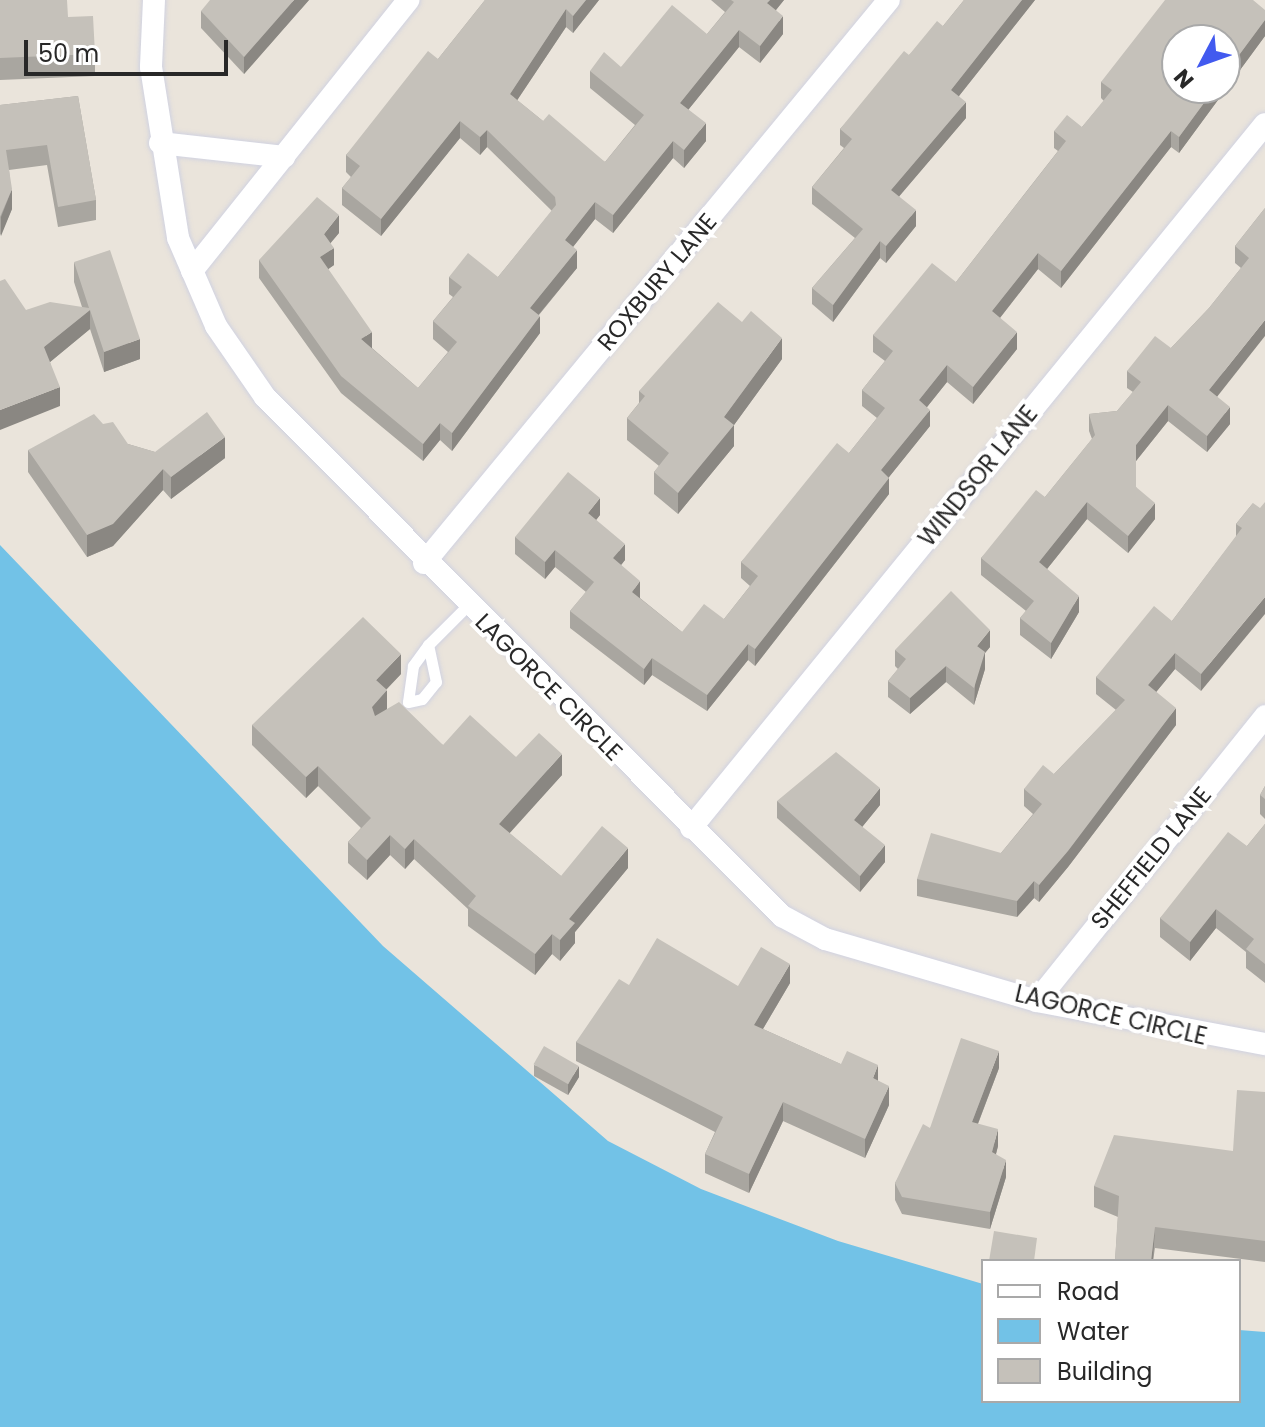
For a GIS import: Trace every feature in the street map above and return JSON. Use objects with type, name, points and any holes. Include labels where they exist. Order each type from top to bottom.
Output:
[{"type":"street","name":"LAGORCE CIRCLE","points":[[154,0],[151,67],[160,143],[192,271],[216,326],[265,397],[424,563],[782,916],[825,939],[1037,1001],[1265,1044]]},
{"type":"street","points":[[192,271],[408,0]]},
{"type":"street","name":"ROXBURY LANE","points":[[424,563],[889,0]]},
{"type":"street","name":"WINDSOR LANE","points":[[691,828],[1265,124]]},
{"type":"street","points":[[160,143],[284,157]]},
{"type":"street","name":"SHEFFIELD LANE","points":[[1037,1001],[1265,716]]},
{"type":"lane","points":[[408,702],[413,666],[428,645],[467,606]]},
{"type":"lane","points":[[399,711],[408,702],[422,699],[436,682],[428,645]]},
{"type":"water","points":[[0,545],[383,946],[608,1141],[701,1189],[838,1241],[981,1283],[981,1403],[1241,1403],[1241,1330],[1265,1332],[1265,1427],[0,1427]]},
{"type":"building","points":[[0,0],[67,0],[68,17],[93,16],[95,54],[0,58]]},
{"type":"building","points":[[210,0],[294,0],[244,57],[201,11]]},
{"type":"building","points":[[485,0],[586,0],[573,16],[566,9],[510,94],[543,121],[549,114],[605,162],[644,115],[590,71],[604,52],[621,67],[672,5],[707,34],[734,2],[731,0],[770,0],[767,3],[783,16],[760,46],[739,30],[680,103],[706,123],[684,150],[673,141],[613,215],[595,202],[565,240],[577,250],[530,308],[540,316],[452,433],[440,423],[423,444],[341,376],[259,260],[317,197],[339,215],[324,234],[334,248],[320,257],[372,332],[361,339],[418,388],[457,342],[433,321],[462,287],[449,277],[468,253],[498,277],[556,205],[555,197],[487,130],[480,137],[460,121],[381,219],[342,188],[360,166],[346,155],[428,51],[438,59]]},
{"type":"building","points":[[964,0],[1022,0],[951,90],[966,102],[891,190],[916,210],[886,246],[880,241],[833,305],[812,288],[863,229],[812,187],[852,139],[840,129],[904,51],[909,55],[937,21],[943,26]]},
{"type":"building","points":[[1165,0],[1253,0],[1265,10],[1265,20],[1241,52],[1241,24],[1161,24],[1161,104],[1203,104],[1179,137],[1171,131],[1061,271],[1038,253],[992,311],[1017,332],[973,387],[947,365],[919,400],[930,410],[881,470],[889,478],[755,649],[748,644],[707,695],[652,658],[644,669],[570,611],[594,582],[555,550],[545,562],[515,537],[568,472],[600,498],[588,513],[625,544],[613,558],[640,581],[632,592],[682,632],[704,604],[724,619],[758,576],[741,562],[837,443],[849,453],[885,408],[862,390],[893,351],[873,335],[932,263],[956,282],[1066,141],[1054,131],[1067,115],[1082,127],[1112,90],[1101,82]]},
{"type":"building","points":[[78,96],[96,200],[58,207],[47,145],[6,150],[12,189],[0,217],[0,105]]},
{"type":"building","points":[[1265,208],[1265,320],[1209,390],[1230,407],[1207,436],[1168,405],[1136,445],[1136,487],[1155,503],[1128,536],[1087,502],[1039,562],[1079,596],[1051,643],[1020,618],[1034,601],[981,558],[1036,490],[1045,497],[1095,435],[1089,414],[1117,411],[1141,382],[1127,371],[1155,336],[1171,348],[1209,308],[1249,258],[1235,246]]},
{"type":"building","points":[[110,250],[140,339],[104,352],[90,310],[44,347],[60,387],[0,410],[0,281],[5,279],[26,310],[50,302],[89,308],[74,262]]},
{"type":"building","points":[[718,302],[742,322],[751,311],[782,338],[724,417],[734,425],[678,493],[654,472],[669,453],[627,418],[645,396],[639,391]]},
{"type":"building","points":[[207,412],[225,437],[171,477],[163,469],[113,524],[87,535],[28,450],[94,414],[103,424],[113,422],[128,444],[155,452]]},
{"type":"building","points":[[1265,502],[1265,597],[1201,674],[1175,653],[1148,685],[1176,708],[1039,885],[1034,881],[1017,901],[917,879],[931,833],[1001,853],[1042,804],[1024,789],[1043,765],[1054,774],[1125,700],[1096,677],[1154,606],[1172,621],[1242,528],[1236,524],[1253,503],[1260,508]]},
{"type":"building","points":[[951,591],[990,630],[977,646],[985,652],[974,688],[946,666],[910,698],[888,681],[906,659],[895,650]]},
{"type":"building","points":[[363,617],[401,654],[376,680],[387,690],[372,707],[375,716],[399,702],[443,745],[470,715],[516,757],[539,733],[562,754],[499,824],[561,876],[602,826],[628,848],[569,919],[575,923],[560,940],[552,934],[535,954],[468,906],[476,896],[414,839],[405,849],[390,835],[367,860],[348,842],[371,818],[318,766],[306,777],[252,725]]},
{"type":"building","points":[[836,752],[880,788],[854,820],[885,845],[860,876],[777,801]]},
{"type":"building","points":[[1265,824],[1265,964],[1246,949],[1254,939],[1216,909],[1190,942],[1160,918],[1228,832],[1247,846]]},
{"type":"building","points":[[657,938],[738,986],[761,947],[790,964],[754,1025],[841,1064],[847,1051],[878,1065],[873,1078],[889,1086],[865,1139],[783,1102],[749,1174],[705,1154],[723,1117],[576,1042],[619,979],[629,985]]},
{"type":"building","points":[[961,1038],[999,1051],[972,1122],[998,1129],[992,1152],[1006,1160],[990,1212],[902,1197],[895,1183],[923,1124],[930,1128]]},
{"type":"building","points":[[544,1046],[579,1066],[568,1084],[534,1064]]},
{"type":"building","points":[[1237,1090],[1265,1092],[1265,1241],[1155,1227],[1151,1259],[1115,1259],[1119,1196],[1094,1186],[1114,1135],[1233,1151]]},
{"type":"building","points":[[994,1231],[1037,1238],[1034,1259],[989,1259]]}]
